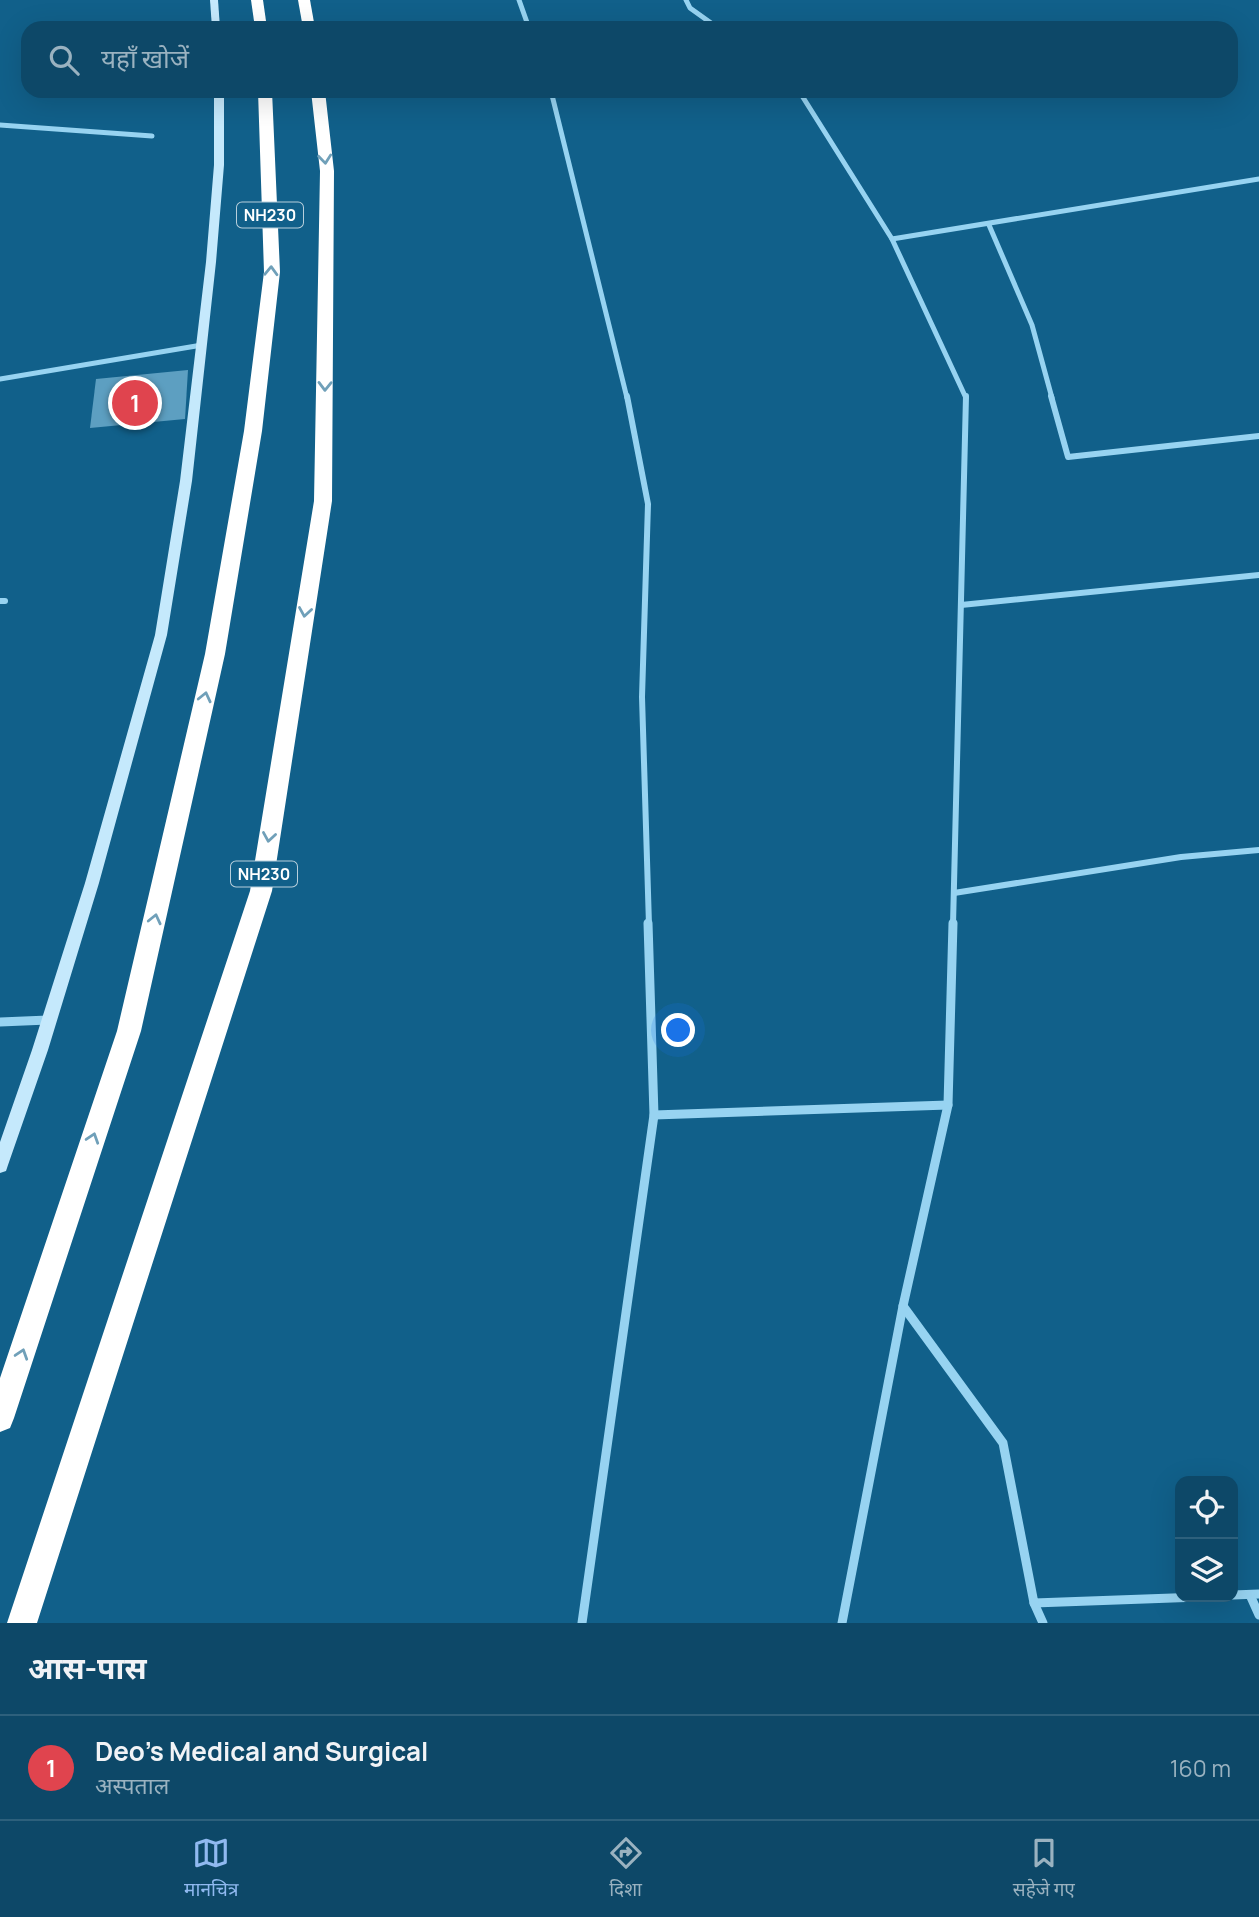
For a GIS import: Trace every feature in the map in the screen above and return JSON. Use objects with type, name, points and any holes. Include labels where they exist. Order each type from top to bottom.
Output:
[{"type":"highway","points":[[257,0],[260,21]]},
{"type":"highway","points":[[304,0],[308,21]]},
{"type":"highway","name":"NH230","points":[[0,1418],[129,1031],[215,654],[253,431],[272,272],[265,98]]},
{"type":"highway","name":"NH230","points":[[22,1623],[261,891],[323,501],[327,171],[319,98]]},
{"type":"street","points":[[214,0],[216,21]]},
{"type":"street","points":[[519,0],[526,21]]},
{"type":"street","points":[[686,0],[690,8],[708,21]]},
{"type":"street","points":[[0,1166],[92,883],[161,635],[186,481],[202,345],[219,165],[219,98]]},
{"type":"street","points":[[553,98],[619,357],[648,504],[642,697],[654,1115],[582,1623]]},
{"type":"street","points":[[803,98],[892,239],[966,395],[948,1105],[903,1306],[842,1623]]},
{"type":"street","points":[[0,125],[152,136]]},
{"type":"street","points":[[892,239],[1259,179]]},
{"type":"street","points":[[989,225],[1032,325],[1068,457],[1259,436]]},
{"type":"street","points":[[0,380],[202,345]]},
{"type":"street","points":[[961,605],[1259,575]]},
{"type":"street","points":[[954,893],[1181,857],[1259,850]]},
{"type":"street","points":[[0,1022],[49,1020]]},
{"type":"street","points":[[654,1115],[948,1105]]},
{"type":"street","points":[[903,1306],[1003,1443],[1034,1603],[1043,1623]]},
{"type":"street","points":[[1255,1595],[1259,1615]]},
{"type":"street","points":[[1034,1603],[1175,1598]]},
{"type":"building","points":[[188,370],[185,419],[90,428],[96,379]]},
{"type":"place","name":"Deo's Medical and Surgical","points":[[135,403]]}]
